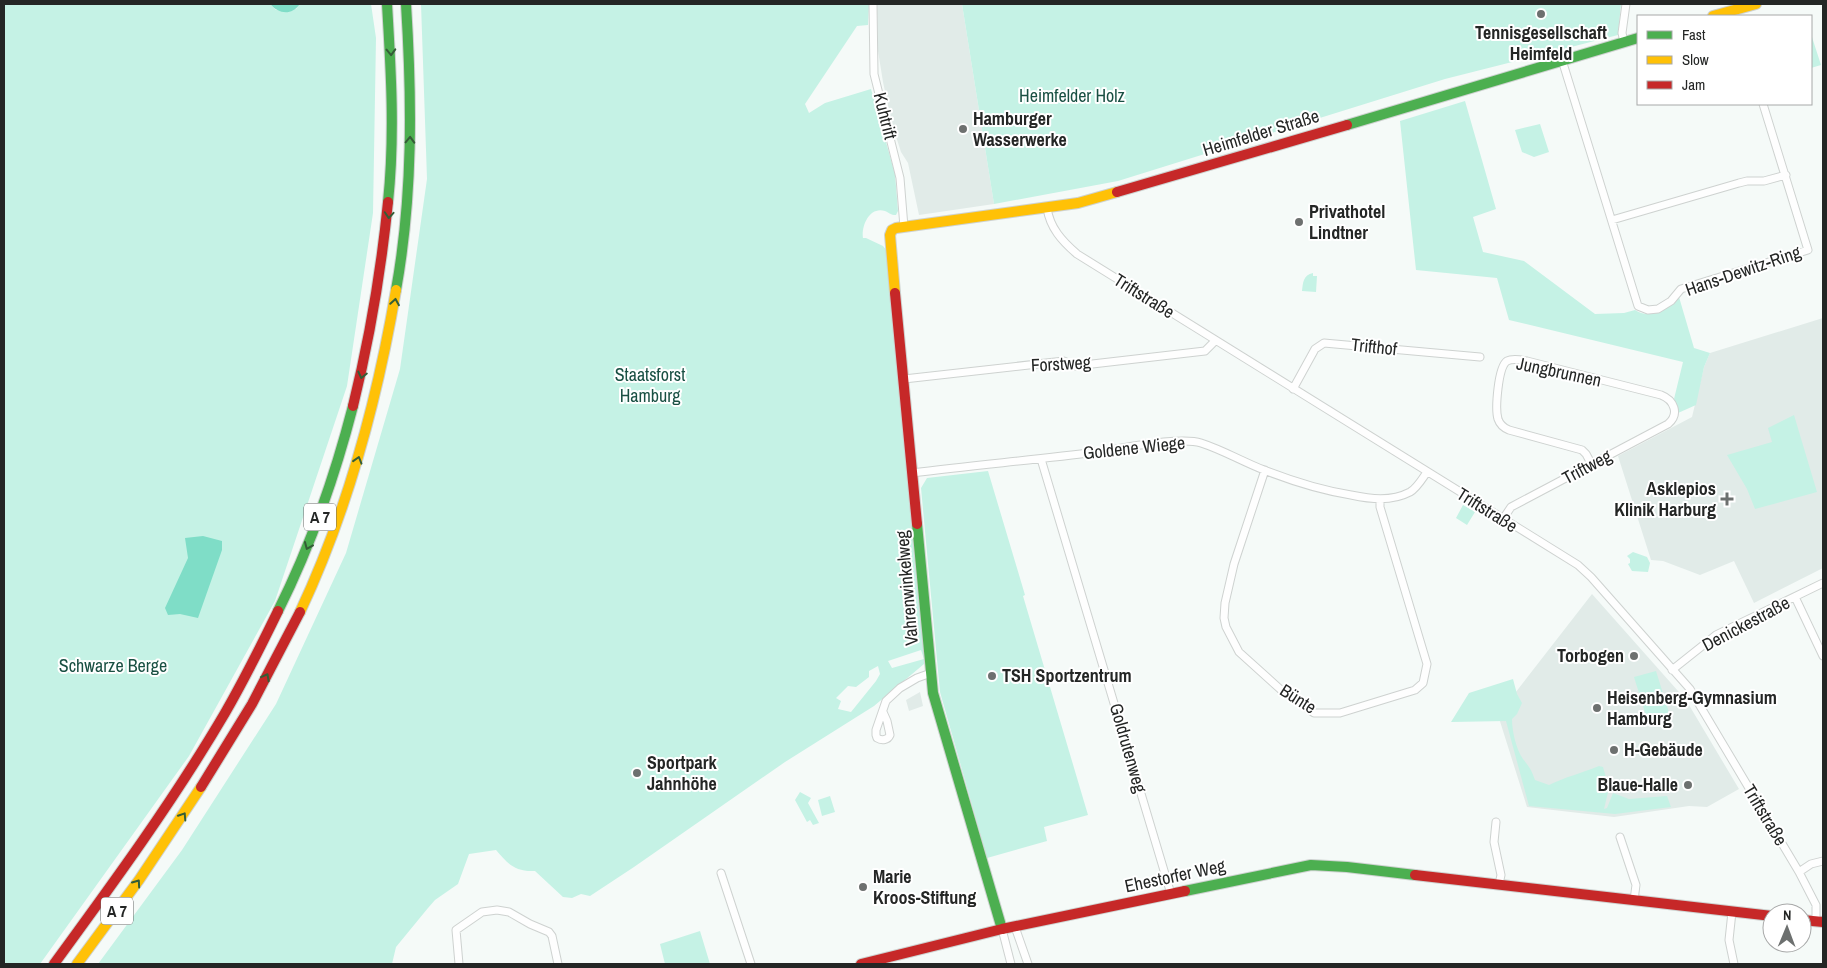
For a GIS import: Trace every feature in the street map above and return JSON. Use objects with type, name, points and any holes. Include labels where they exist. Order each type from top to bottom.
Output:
[{"type":"main road","name":"A 7","points":[[54,964],[120,874],[161,813],[195,762],[246,677],[283,603],[326,501],[350,422],[370,340],[388,225],[393,104],[391,41],[387,4]]},
{"type":"main road","name":"A 7","points":[[77,964],[182,818],[258,694],[301,611],[343,506],[369,422],[382,368],[395,305],[404,238],[410,132],[410,40],[406,4]]},
{"type":"main road","points":[[1721,15],[1738,13],[1756,4]]},
{"type":"main road","name":"Heimfelder Straße","points":[[890,235],[894,229],[904,227],[1078,203],[1637,38]]},
{"type":"main road","name":"Vahrenwinkelweg","points":[[890,235],[933,693],[1002,929]]},
{"type":"main road","name":"Ehestorfer Weg","points":[[861,964],[1015,926],[1290,868],[1320,864],[1762,915]]},
{"type":"street","name":"Kuhtrift","points":[[873,4],[874,74],[900,178],[904,227]]},
{"type":"street","points":[[1624,42],[1622,33],[1626,4]]},
{"type":"street","name":"Hans-Dewitz-Ring","points":[[1562,60],[1638,306],[1648,310],[1658,309],[1671,301],[1681,289],[1808,250],[1763,105]]},
{"type":"street","points":[[1612,220],[1747,180],[1764,182],[1786,175]]},
{"type":"street","name":"Triftstraße","points":[[1047,208],[1051,225],[1077,254],[1584,571],[1690,690],[1718,734],[1798,872],[1816,905],[1820,922]]},
{"type":"street","name":"Forstweg","points":[[904,378],[1064,361],[1075,366],[1204,351],[1215,341]]},
{"type":"street","name":"Trifthof","points":[[1294,389],[1315,349],[1324,343],[1480,358]]},
{"type":"street","name":"Jungbrunnen","points":[[1592,465],[1582,450],[1509,430],[1501,425],[1497,413],[1501,369],[1505,363],[1515,360],[1527,362],[1661,395],[1669,398],[1672,402],[1673,418]]},
{"type":"street","name":"Triftweg","points":[[1503,519],[1511,508],[1668,424],[1673,418]]},
{"type":"street","name":"Goldene Wiege","points":[[912,473],[1175,442],[1200,442],[1265,470],[1318,489],[1364,498],[1380,499],[1410,492],[1427,472]]},
{"type":"street","name":"Goldrutenweg","points":[[1041,459],[1171,894]]},
{"type":"street","name":"Bünte","points":[[1265,470],[1232,574],[1225,603],[1224,618],[1232,641],[1239,652],[1285,694],[1314,714],[1340,713],[1405,694],[1414,690],[1423,682],[1427,664],[1380,507],[1380,499]]},
{"type":"street","name":"Denickestraße","points":[[1672,670],[1710,639],[1823,584]]},
{"type":"street","points":[[1795,597],[1823,656]]},
{"type":"street","points":[[883,712],[886,701],[900,688],[916,678],[931,673]]},
{"type":"street","points":[[1496,822],[1494,842],[1501,875],[1499,884]]},
{"type":"street","points":[[1620,837],[1636,885],[1634,900]]},
{"type":"street","points":[[1798,872],[1811,864],[1823,861]]},
{"type":"street","points":[[722,873],[751,964]]},
{"type":"street","points":[[459,964],[456,930],[482,912],[497,910],[510,912],[530,924],[549,932],[552,936],[558,964]]},
{"type":"street","points":[[1732,912],[1729,940],[1734,964]]},
{"type":"street","points":[[1015,926],[1028,964]]},
{"type":"street","points":[[1002,929],[1012,964]]},
{"type":"shaded area","points":[[270,4],[300,4],[289,12],[281,12]]},
{"type":"shaded area","points":[[877,4],[962,4],[994,204],[919,215],[908,163],[901,152],[892,124],[883,82],[878,51]]},
{"type":"shaded area","name":"Asklepios Klinik Harburg","points":[[1823,318],[1823,568],[1754,603],[1734,561],[1700,575],[1663,561],[1651,560],[1618,456],[1692,417],[1704,367],[1710,353]]},
{"type":"shaded area","points":[[203,536],[222,541],[222,550],[198,618],[180,614],[168,615],[165,608],[188,558],[185,538]]},
{"type":"shaded area","name":"Heisenberg-Gymnasium Hamburg","points":[[1592,594],[1686,700],[1739,789],[1707,807],[1689,806],[1614,817],[1527,807],[1498,715]]},
{"type":"shaded area","points":[[920,692],[923,706],[909,711],[906,700]]},
{"type":"green space","name":"Schwarze Berge","points":[[4,4],[270,4],[276,10],[296,9],[300,4],[371,4],[376,38],[373,213],[347,386],[275,601],[189,756],[40,964],[4,964]]},
{"type":"green space","name":"Staatsforst Hamburg","points":[[421,4],[869,4],[868,25],[857,26],[805,104],[809,113],[825,103],[871,89],[895,174],[898,211],[896,215],[879,210],[870,214],[863,228],[863,238],[883,246],[888,252],[925,651],[924,664],[874,706],[785,762],[590,896],[581,894],[572,898],[563,897],[535,871],[522,870],[512,866],[496,850],[469,854],[458,884],[435,900],[428,908],[396,947],[392,964],[98,964],[182,850],[276,704],[346,553],[400,369],[427,179]],"holes":[[[921,650],[924,659],[892,668],[888,661]],[[878,666],[880,674],[876,681],[851,712],[838,709],[841,701],[836,698],[848,686],[856,687],[869,677],[869,671]]]},
{"type":"green space","name":"Heimfelder Holz","points":[[962,4],[1621,4],[1618,35],[1445,79],[1118,181],[994,204]]},
{"type":"green space","points":[[1812,37],[1821,65],[1812,68]]},
{"type":"green space","points":[[1465,101],[1496,209],[1473,217],[1483,252],[1524,261],[1595,314],[1624,313],[1635,310],[1647,314],[1653,313],[1664,308],[1679,297],[1694,348],[1710,353],[1704,367],[1696,405],[1678,413],[1678,407],[1674,399],[1683,362],[1509,320],[1497,278],[1416,270],[1400,121]]},
{"type":"green space","points":[[1540,124],[1549,152],[1534,157],[1522,152],[1515,130]]},
{"type":"green space","points":[[1313,273],[1313,276],[1317,276],[1316,292],[1302,291],[1305,277]]},
{"type":"green space","points":[[1794,415],[1817,492],[1755,509],[1747,489],[1727,455],[1772,442],[1768,428]]},
{"type":"green space","name":"TSH Sportzentrum","points":[[988,471],[1088,815],[1044,827],[1047,841],[987,858],[940,692],[921,488],[927,478]]},
{"type":"green space","points":[[1463,505],[1475,512],[1467,525],[1456,518]]},
{"type":"green space","points":[[1633,552],[1647,557],[1650,563],[1648,572],[1632,571],[1628,564],[1630,559],[1627,556]]},
{"type":"green space","points":[[1656,671],[1670,716],[1648,722],[1634,677]]},
{"type":"green space","points":[[1513,679],[1517,694],[1522,703],[1517,714],[1512,719],[1514,734],[1518,750],[1535,780],[1549,785],[1599,766],[1603,767],[1609,788],[1604,809],[1607,808],[1613,793],[1629,799],[1667,796],[1671,807],[1615,814],[1529,806],[1506,721],[1451,722],[1469,693]]},
{"type":"green space","points":[[800,792],[811,798],[808,803],[819,823],[813,825],[810,820],[807,822],[795,800]]},
{"type":"green space","points":[[830,796],[835,812],[822,816],[818,800]]},
{"type":"green space","points":[[700,931],[710,964],[665,964],[660,944]]},
{"type":"traffic: fast","points":[[387,4],[392,128],[388,202]]},
{"type":"traffic: fast","points":[[396,290],[406,219],[410,148],[406,4]]},
{"type":"traffic: fast","points":[[1347,125],[1637,38]]},
{"type":"traffic: fast","points":[[278,611],[301,562],[321,511],[353,406]]},
{"type":"traffic: fast","points":[[917,524],[933,693],[1002,929]]},
{"type":"traffic: fast","points":[[1185,891],[1311,865],[1415,875]]},
{"type":"traffic: slow","points":[[1717,15],[1756,4]]},
{"type":"traffic: slow","points":[[895,293],[890,235],[892,230],[896,228],[1078,203],[1117,192]]},
{"type":"traffic: slow","points":[[300,612],[333,534],[359,454],[380,373],[396,290]]},
{"type":"traffic: slow","points":[[77,964],[139,880],[201,787]]},
{"type":"traffic: jam","points":[[1117,192],[1347,125]]},
{"type":"traffic: jam","points":[[353,406],[374,304],[388,202]]},
{"type":"traffic: jam","points":[[895,293],[917,524]]},
{"type":"traffic: jam","points":[[54,964],[121,871],[185,777],[232,701],[278,611]]},
{"type":"traffic: jam","points":[[201,787],[252,704],[300,612]]},
{"type":"traffic: jam","points":[[1415,875],[1762,915]]},
{"type":"traffic: jam","points":[[861,964],[1002,929],[1185,891]]},
{"type":"traffic: jam","points":[[1812,921],[1823,922]]},
{"type":"place","name":"Tennisgesellschaft Heimfeld","points":[[1541,14]]},
{"type":"place","name":"Hamburger Wasserwerke","points":[[963,129]]},
{"type":"place","name":"Privathotel Lindtner","points":[[1299,222]]},
{"type":"place","name":"Asklepios Klinik Harburg","points":[[1727,499]]},
{"type":"place","name":"Torbogen","points":[[1634,656]]},
{"type":"place","name":"TSH Sportzentrum","points":[[992,676]]},
{"type":"place","name":"Heisenberg-Gymnasium Hamburg","points":[[1597,708]]},
{"type":"place","name":"H-Gebäude","points":[[1614,750]]},
{"type":"place","name":"Sportpark Jahnhöhe","points":[[637,773]]},
{"type":"place","name":"Blaue-Halle","points":[[1688,785]]},
{"type":"place","name":"Marie Kroos-Stiftung","points":[[863,887]]}]
